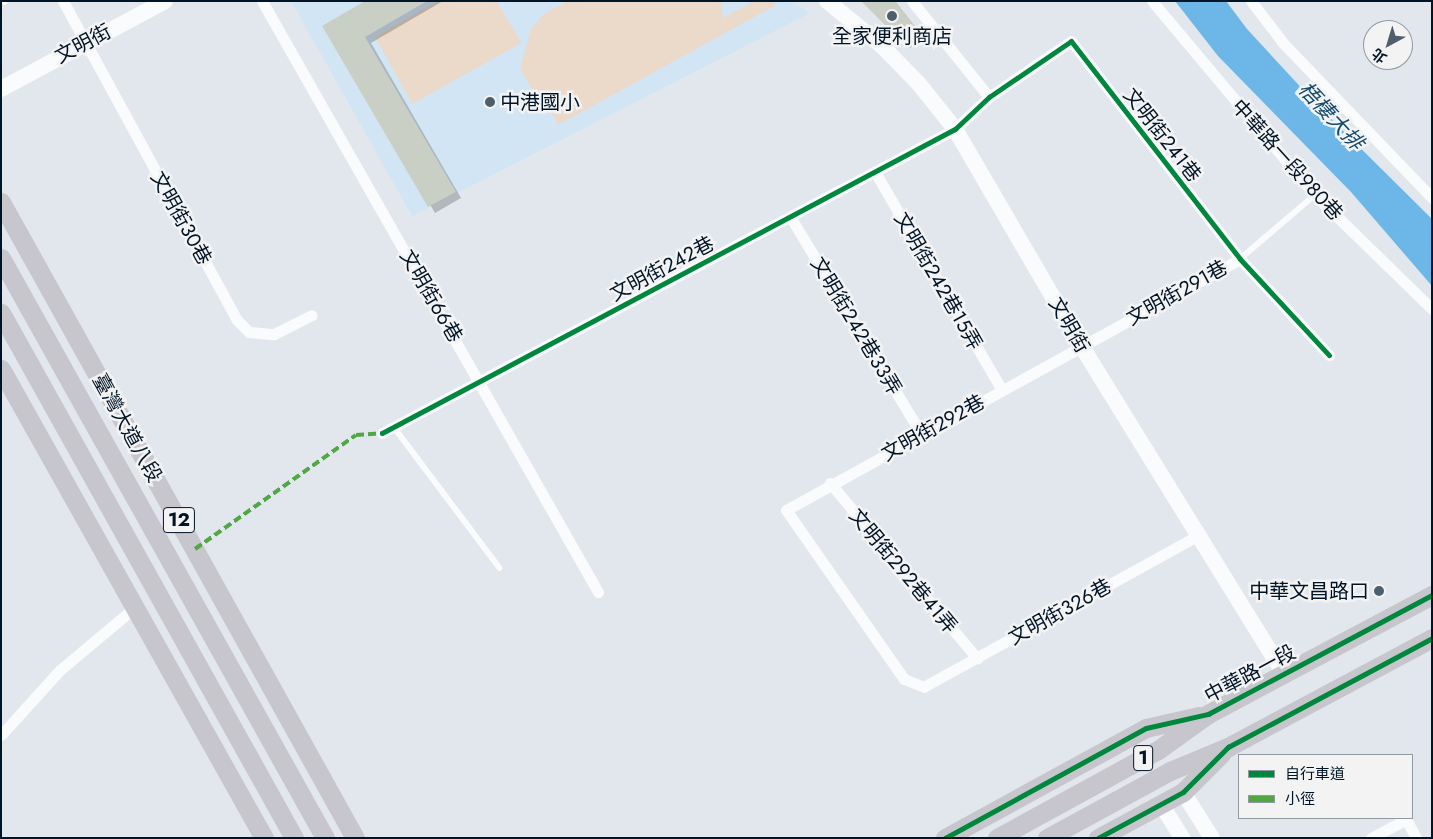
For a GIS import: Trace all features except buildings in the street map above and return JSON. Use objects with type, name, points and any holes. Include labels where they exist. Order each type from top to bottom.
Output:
[{"type":"main road","name":"臺灣大道八段","points":[[1,202],[355,838]]},
{"type":"main road","name":"臺灣大道八段","points":[[1,258],[325,838]]},
{"type":"main road","points":[[1,313],[294,838]]},
{"type":"main road","points":[[1,369],[264,838]]},
{"type":"main road","name":"中華路一段","points":[[997,838],[1158,750],[1208,714],[1432,595]]},
{"type":"main road","name":"1","points":[[1047,838],[1170,771],[1228,747],[1432,638]]},
{"type":"main road","name":"中華路一段","points":[[945,838],[1146,728],[1208,714]]},
{"type":"main road","name":"1","points":[[1098,838],[1183,792],[1228,747]]},
{"type":"street","name":"文明街30巷","points":[[63,1],[84,43],[237,320],[249,332],[274,334],[312,315]]},
{"type":"street","name":"文明街","points":[[1,89],[165,1]]},
{"type":"street","name":"文明街66巷","points":[[262,1],[598,592]]},
{"type":"street","name":"文明街","points":[[827,1],[881,45],[919,84],[954,129],[1082,347],[1283,673]]},
{"type":"street","points":[[912,1],[989,97]]},
{"type":"street","name":"中華路一段980巷","points":[[1152,1],[1315,196],[1432,309]]},
{"type":"street","points":[[1251,1],[1284,44],[1432,198]]},
{"type":"street","name":"文明街241巷","points":[[954,129],[989,97],[1071,41],[1240,259],[1329,355]]},
{"type":"street","name":"文明街242巷","points":[[382,433],[791,218],[954,129]]},
{"type":"street","name":"文明街242巷15弄","points":[[875,172],[1002,390]]},
{"type":"street","name":"文明街242巷33弄","points":[[791,218],[922,436]]},
{"type":"street","name":"文明街291巷","points":[[1082,347],[1240,259]]},
{"type":"street","name":"文明街292巷","points":[[924,688],[904,679],[786,510],[830,484],[922,436],[1082,347]]},
{"type":"street","name":"文明街292巷41弄","points":[[830,484],[977,658]]},
{"type":"street","name":"文明街326巷","points":[[924,688],[1197,536]]},
{"type":"street","points":[[1,735],[60,670],[135,607]]},
{"type":"street","points":[[1183,792],[1212,838]]},
{"type":"street","points":[[1161,804],[1182,838]]},
{"type":"street","points":[[1371,838],[1406,819],[1416,838]]},
{"type":"lane","name":"文明街291巷","points":[[1240,259],[1315,196]]},
{"type":"lane","points":[[394,427],[500,568]]},
{"type":"shaded area","name":"中港國小","points":[[291,1],[791,1],[810,13],[412,216]]},
{"type":"shaded area","points":[[438,1],[497,1],[521,43],[412,104],[375,37]]},
{"type":"shaded area","points":[[567,1],[721,1],[723,18],[754,1],[774,1],[776,5],[558,125],[550,110],[556,104],[531,88],[520,68],[531,29],[544,14]]},
{"type":"water","points":[[1175,1],[1226,1],[1247,29],[1320,108],[1432,219],[1432,286],[1351,192],[1218,56]]},
{"type":"marked path","points":[[195,549],[356,435],[382,433]]},
{"type":"cycle path","points":[[382,433],[955,129],[989,97],[1071,41],[1240,259],[1329,355]]},
{"type":"cycle path","points":[[945,838],[1146,728],[1208,714],[1432,595]]},
{"type":"cycle path","points":[[1098,838],[1183,792],[1228,747],[1432,638]]},
{"type":"place","name":"全家便利商店","points":[[892,16]]},
{"type":"place","name":"中港國小","points":[[490,102]]},
{"type":"place","name":"中華文昌路口","points":[[1379,591]]},
{"type":"water label","name":"梧棲大排","points":[[1331,116]]}]
